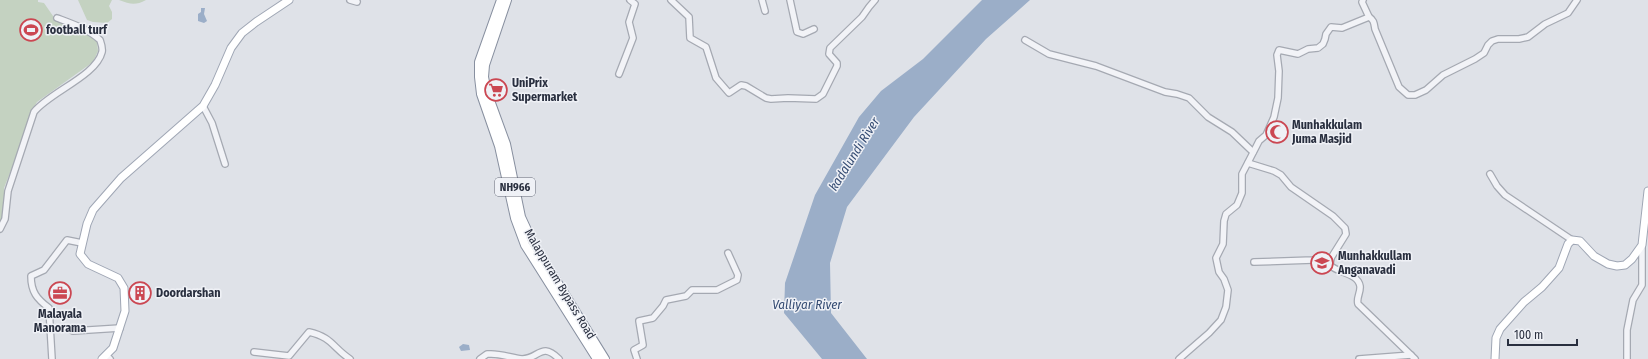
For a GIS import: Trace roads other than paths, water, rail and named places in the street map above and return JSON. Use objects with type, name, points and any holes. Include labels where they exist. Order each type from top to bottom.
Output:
[{"type":"highway","name":"Malappuram Bypass Road","points":[[501,0],[479,62],[481,94],[499,146],[515,218],[525,245],[597,359]]},
{"type":"highway","name":"Malappuram Bypass Road","points":[[507,0],[485,65],[484,77],[487,92],[506,144],[521,217],[533,243],[605,359]]},
{"type":"main road","points":[[106,358],[113,348],[125,311],[124,288],[118,278],[88,264],[80,254],[87,224],[93,210],[121,178],[203,106],[215,85],[231,48],[242,33],[289,0]]},
{"type":"main road","points":[[1495,359],[1496,338],[1500,329],[1524,302],[1542,287],[1559,268],[1568,244],[1572,240],[1580,241],[1597,258],[1608,264],[1617,266],[1625,265],[1629,262],[1642,245],[1648,191]]},
{"type":"street","points":[[350,0],[357,2]]},
{"type":"street","points":[[619,74],[633,38],[629,22],[635,4],[630,0]]},
{"type":"street","points":[[671,0],[689,17],[690,38],[706,46],[716,78],[729,93],[741,86],[746,86],[766,98],[780,99],[816,99],[823,94],[837,63],[829,54],[830,48],[862,17],[875,0]]},
{"type":"street","points":[[762,0],[765,11]]},
{"type":"street","points":[[790,0],[797,32],[803,34],[814,29]]},
{"type":"street","points":[[1362,0],[1369,17],[1374,23],[1375,29],[1399,87],[1408,95],[1415,95],[1426,90],[1436,80],[1475,59],[1484,52],[1492,41],[1498,39],[1519,39],[1528,36],[1545,24],[1568,13],[1577,0]]},
{"type":"street","points":[[1179,359],[1210,333],[1221,320],[1226,307],[1228,290],[1224,279],[1219,272],[1216,258],[1223,244],[1224,220],[1226,214],[1237,205],[1242,193],[1242,174],[1259,141],[1266,136],[1274,117],[1278,98],[1279,71],[1277,58],[1279,50],[1298,54],[1308,49],[1318,48],[1323,44],[1326,34],[1331,27],[1342,28],[1369,17]]},
{"type":"street","points":[[0,229],[5,219],[8,191],[34,112],[41,104],[86,73],[97,63],[102,51],[100,40],[88,30],[57,18]]},
{"type":"street","points":[[1025,40],[1049,54],[1096,66],[1164,92],[1189,98],[1208,117],[1232,132],[1253,152]]},
{"type":"street","points":[[203,106],[212,123],[225,164]]},
{"type":"street","points":[[1248,163],[1274,170],[1291,186],[1333,216],[1345,228],[1346,234],[1331,258],[1330,265],[1333,269],[1354,277],[1361,286],[1357,300],[1358,304],[1413,357]]},
{"type":"street","points":[[1490,174],[1497,186],[1505,195],[1572,240]]},
{"type":"street","points":[[52,359],[49,308],[38,299],[31,284],[31,276],[44,270],[67,240],[82,243]]},
{"type":"street","points":[[1627,359],[1627,330],[1633,300],[1642,285],[1642,245]]},
{"type":"street","points":[[637,359],[634,350],[643,345],[639,321],[653,318],[666,300],[686,296],[692,290],[717,290],[738,280],[738,275],[728,254]]},
{"type":"street","points":[[1254,262],[1313,260],[1322,257],[1331,258]]},
{"type":"street","points":[[73,331],[120,328]]},
{"type":"street","points":[[254,352],[289,356],[309,332],[319,334],[330,341],[350,359]]},
{"type":"street","points":[[480,359],[487,354],[523,359],[529,358],[540,351],[553,353],[559,359]]},
{"type":"street","points":[[1360,359],[1413,357]]},
{"type":"water","name":"Valliyar River","points":[[982,0],[1030,0],[986,39],[914,117],[847,207],[830,263],[831,313],[867,359],[822,359],[784,313],[785,283],[815,195],[859,117],[881,91],[923,59]]},
{"type":"water","points":[[201,8],[205,8],[204,14],[207,21],[204,23],[198,21],[198,14],[201,12]]},
{"type":"water","points":[[463,344],[469,345],[470,350],[461,351],[459,347]]},
{"type":"place","name":"football turf","points":[[31,30]]},
{"type":"place","name":"UniPrix Supermarket","points":[[496,90]]},
{"type":"place","name":"Munhakkulam Juma Masjid","points":[[1277,132]]},
{"type":"place","name":"Munhakkullam Anganavadi","points":[[1322,263]]},
{"type":"place","name":"Malayala Manorama","points":[[60,293]]},
{"type":"place","name":"Doordarshan","points":[[140,293]]},
{"type":"water label","name":"kadalundi River","points":[[854,154]]}]
